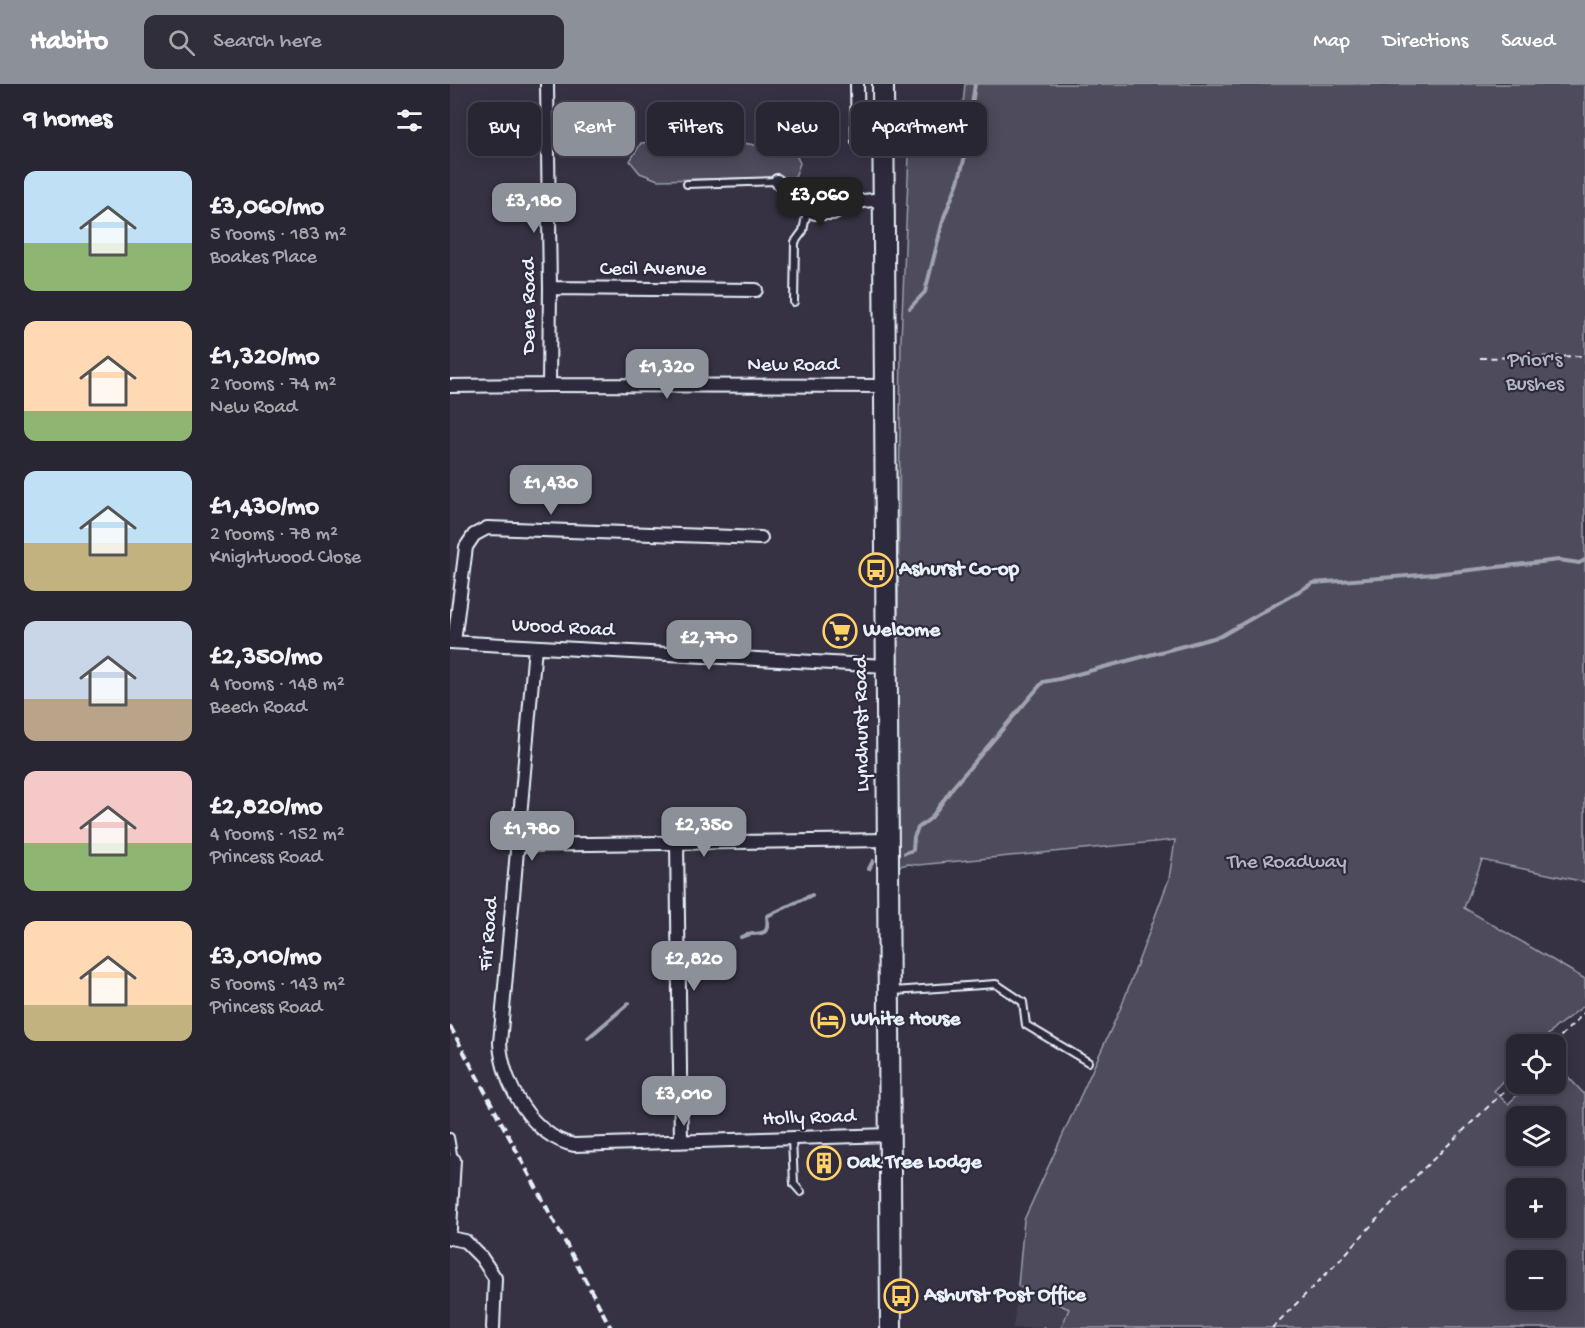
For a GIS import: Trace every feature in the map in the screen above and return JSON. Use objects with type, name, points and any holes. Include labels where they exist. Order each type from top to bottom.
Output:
[{"type":"main road","name":"Lyndhurst Road","points":[[883,84],[891,1328]]},
{"type":"street","name":"Dene Road","points":[[547,84],[549,385]]},
{"type":"street","points":[[857,84],[857,102]]},
{"type":"street","points":[[777,182],[792,199],[807,211],[815,213],[832,213],[853,202],[884,199]]},
{"type":"street","name":"Cecil Avenue","points":[[550,288],[756,290]]},
{"type":"street","name":"New Road","points":[[450,386],[884,386]]},
{"type":"street","points":[[742,523],[742,537]]},
{"type":"street","points":[[452,642],[466,547],[474,535],[487,528],[761,538]]},
{"type":"street","name":"Wood Road","points":[[452,642],[886,666]]},
{"type":"street","name":"Fir Road","points":[[508,1080],[501,1058],[500,1043],[535,647]]},
{"type":"street","points":[[518,845],[889,840]]},
{"type":"street","points":[[677,843],[681,1142]]},
{"type":"street","name":"Holly Road","points":[[508,1080],[533,1121],[543,1131],[562,1143],[574,1145],[890,1135]]},
{"type":"street","points":[[450,1229],[454,1160]]},
{"type":"street","points":[[450,1238],[465,1241],[481,1257],[495,1278],[493,1328]]},
{"type":"lane","points":[[687,184],[777,182]]},
{"type":"lane","points":[[794,302],[795,242],[803,231],[807,211]]},
{"type":"lane","points":[[890,991],[996,984],[1023,1002],[1026,1026],[1088,1062]]},
{"type":"lane","points":[[450,1137],[454,1160]]},
{"type":"lane","points":[[792,1139],[794,1184],[801,1192]]},
{"type":"path","points":[[1480,358],[1585,356]]},
{"type":"path","points":[[1563,1034],[1585,1012]]},
{"type":"path","points":[[1272,1328],[1340,1260],[1419,1173],[1506,1090]]},
{"type":"shaded area","points":[[1018,1286],[1069,1309],[1061,1328],[1013,1328]]},
{"type":"green space","points":[[965,84],[1585,84],[1585,882],[1482,860],[1464,908],[1585,979],[1585,1005],[1549,1034],[1506,1034],[1506,1078],[1494,1091],[1508,1104],[1518,1094],[1566,1094],[1566,1075],[1585,1095],[1585,1328],[1061,1328],[1069,1309],[1018,1286],[1024,1220],[1122,1005],[1169,879],[1175,840],[895,867],[901,340],[909,156],[987,156],[987,102],[963,102]]},
{"type":"green space","points":[[641,143],[647,143],[647,156],[744,156],[744,143],[756,145],[756,156],[796,156],[800,163],[795,177],[658,180],[640,173],[630,161]]},
{"type":"waterway","points":[[910,308],[925,292],[944,217],[958,182],[964,160],[975,84]]},
{"type":"waterway","points":[[905,853],[913,850],[914,837],[918,828],[931,818],[953,787],[1043,682],[1221,636],[1313,583],[1434,574],[1559,560],[1579,563],[1585,560]]},
{"type":"waterway","points":[[869,869],[873,861]]},
{"type":"waterway","points":[[741,937],[764,932],[767,916],[812,895]]},
{"type":"waterway","points":[[588,1038],[629,1003]]},
{"type":"railway","points":[[450,1026],[611,1328]]},
{"type":"place","name":"Ashurst Co-op","points":[[876,570]]},
{"type":"place","name":"Welcome","points":[[840,631]]},
{"type":"place","name":"White House","points":[[828,1020]]},
{"type":"place","name":"Oak Tree Lodge","points":[[824,1163]]},
{"type":"place","name":"Ashurst Post Office","points":[[901,1296]]},
{"type":"park label","name":"Prior's Bushes","points":[[1535,373]]},
{"type":"park label","name":"The Roadway","points":[[1287,863]]}]
